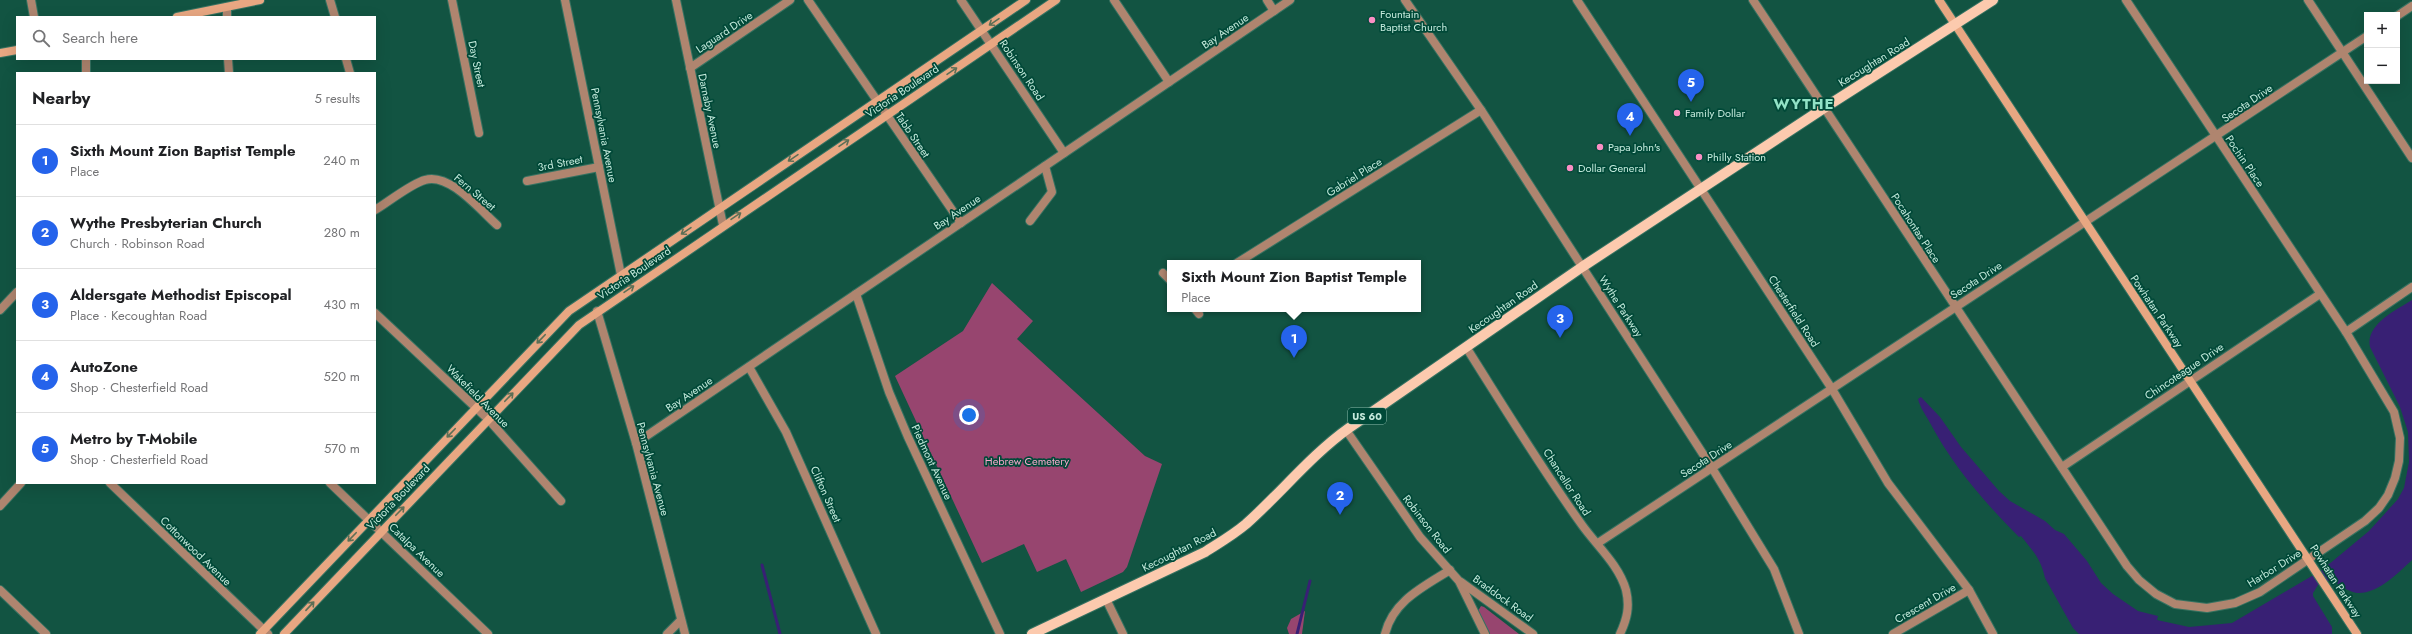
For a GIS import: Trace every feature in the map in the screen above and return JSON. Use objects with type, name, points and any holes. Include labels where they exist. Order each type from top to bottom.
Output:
[{"type":"main road","points":[[181,16],[260,0]]},
{"type":"main road","name":"Victoria Boulevard","points":[[264,633],[556,323],[583,301],[620,275],[1026,0]]},
{"type":"main road","name":"Victoria Boulevard","points":[[284,634],[566,337],[597,311],[1056,0]]},
{"type":"main road","name":"Powhatan Parkway","points":[[1939,0],[2309,559],[2357,634]]},
{"type":"main road","name":"Kecoughtan Road","points":[[1032,634],[1205,552],[1227,538],[1246,524],[1321,450],[1346,430],[1582,267],[1702,190],[1824,108],[1993,0]]},
{"type":"main road","points":[[0,53],[16,50]]},
{"type":"street","points":[[31,0],[34,16]]},
{"type":"street","points":[[330,0],[335,16]]},
{"type":"street","name":"Day Street","points":[[452,0],[479,133]]},
{"type":"street","name":"Pennsylvania Avenue","points":[[565,0],[620,275]]},
{"type":"street","name":"Darnaby Avenue","points":[[676,0],[723,225]]},
{"type":"street","name":"Laguard Drive","points":[[690,68],[790,0]]},
{"type":"street","name":"Tabb Street","points":[[808,0],[961,223]]},
{"type":"street","name":"Robinson Road","points":[[962,0],[1064,153]]},
{"type":"street","points":[[1114,0],[1168,82]]},
{"type":"street","points":[[1267,0],[1274,11]]},
{"type":"street","name":"Bay Avenue","points":[[636,443],[1290,0]]},
{"type":"street","name":"Wythe Parkway","points":[[1405,0],[1481,110],[1712,468],[1774,569],[1799,634]]},
{"type":"street","name":"Chesterfield Road","points":[[1577,0],[1832,389],[1888,483],[1969,590],[1993,634]]},
{"type":"street","name":"Pocahontas Place","points":[[1753,0],[2062,467]]},
{"type":"street","name":"Pochin Place","points":[[2126,0],[2320,294]]},
{"type":"street","points":[[2308,0],[2412,158]]},
{"type":"street","points":[[2400,14],[2412,6]]},
{"type":"street","points":[[227,7],[227,16]]},
{"type":"street","name":"Secota Drive","points":[[1598,543],[2364,38]]},
{"type":"street","points":[[86,60],[86,72]]},
{"type":"street","points":[[228,60],[229,72]]},
{"type":"street","points":[[346,60],[350,72]]},
{"type":"street","name":"Gabriel Place","points":[[1243,260],[1481,110]]},
{"type":"street","points":[[1030,221],[1052,192],[1045,166]]},
{"type":"street","name":"3rd Street","points":[[526,181],[599,167]]},
{"type":"street","name":"Fern Street","points":[[376,209],[424,180],[439,178],[450,183],[497,225]]},
{"type":"street","points":[[1164,273],[1167,276]]},
{"type":"street","points":[[2346,332],[2412,288]]},
{"type":"street","points":[[0,310],[16,293]]},
{"type":"street","name":"Piedmont Avenue","points":[[856,294],[889,392],[908,438],[1000,634]]},
{"type":"street","name":"Harbor Drive","points":[[2062,467],[2139,580],[2156,594],[2175,604],[2207,608],[2235,603],[2260,592],[2365,521],[2379,508],[2388,496],[2396,478],[2399,461],[2400,438],[2394,412],[2346,332],[2320,294]]},
{"type":"street","name":"Chincoteague Drive","points":[[2062,467],[2320,294]]},
{"type":"street","name":"Pennsylvania Avenue","points":[[597,311],[636,443],[684,634]]},
{"type":"street","name":"Wakefield Avenue","points":[[376,314],[488,419],[561,501]]},
{"type":"street","name":"Chancellor Road","points":[[1466,347],[1583,526],[1598,543],[1619,574],[1626,589],[1629,604],[1626,619],[1620,634]]},
{"type":"street","name":"Clifton Street","points":[[749,367],[786,432],[876,634]]},
{"type":"street","name":"Robinson Road","points":[[1346,430],[1420,537],[1459,580],[1486,634]]},
{"type":"street","points":[[0,506],[20,484]]},
{"type":"street","name":"Cottonwood Avenue","points":[[111,484],[264,633]]},
{"type":"street","name":"Catalpa Avenue","points":[[331,484],[488,634]]},
{"type":"street","points":[[1385,634],[1397,608],[1417,590],[1450,570]]},
{"type":"street","name":"Braddock Road","points":[[1459,580],[1533,634]]},
{"type":"street","points":[[0,590],[46,634]]},
{"type":"street","name":"Crescent Drive","points":[[1893,634],[1969,590]]},
{"type":"street","points":[[1106,599],[1123,634]]},
{"type":"street","points":[[667,634],[681,620]]},
{"type":"green space","name":"Hebrew Cemetery","points":[[992,283],[1033,321],[1017,339],[1145,456],[1162,464],[1127,567],[1123,572],[1081,592],[1066,559],[1037,572],[1024,544],[982,563],[895,376],[963,331]]},
{"type":"green space","points":[[1481,606],[1519,634],[1490,634],[1478,611]]},
{"type":"green space","points":[[1305,611],[1302,634],[1289,634],[1287,628],[1291,619]]},
{"type":"shaded area","points":[[2412,300],[2412,560],[2387,582],[2365,592],[2357,593],[2350,591],[2331,580],[2318,585],[2313,593],[2313,596],[2332,627],[2332,634],[2079,634],[2073,628],[2045,578],[2036,556],[2021,536],[2019,537],[1970,483],[1938,437],[1921,408],[1918,399],[1921,397],[1940,417],[1961,447],[1999,491],[2010,501],[2045,521],[2055,530],[2064,534],[2087,561],[2101,583],[2113,594],[2138,611],[2158,616],[2157,620],[2189,627],[2232,623],[2322,570],[2369,531],[2398,499],[2404,488],[2409,462],[2408,432],[2400,407],[2370,347],[2370,339],[2372,332],[2383,319]]},
{"type":"waterway","points":[[762,565],[780,634]]},
{"type":"waterway","points":[[1297,634],[1310,581]]},
{"type":"place","name":"Fountain Baptist Church","points":[[1372,20]]},
{"type":"place","name":"Metro by T-Mobile","points":[[1691,102]]},
{"type":"place","name":"Family Dollar","points":[[1677,113]]},
{"type":"place","name":"AutoZone","points":[[1630,136]]},
{"type":"place","name":"Papa John's","points":[[1600,147]]},
{"type":"place","name":"Philly Station","points":[[1699,157]]},
{"type":"place","name":"Dollar General","points":[[1570,168]]},
{"type":"place","name":"Aldersgate Methodist Episcopal","points":[[1560,338]]},
{"type":"place","name":"Sixth Mount Zion Baptist Temple","points":[[1294,358]]},
{"type":"place","name":"Wythe Presbyterian Church","points":[[1340,515]]},
{"type":"district","name":"WYTHE","points":[[1804,104]]}]
